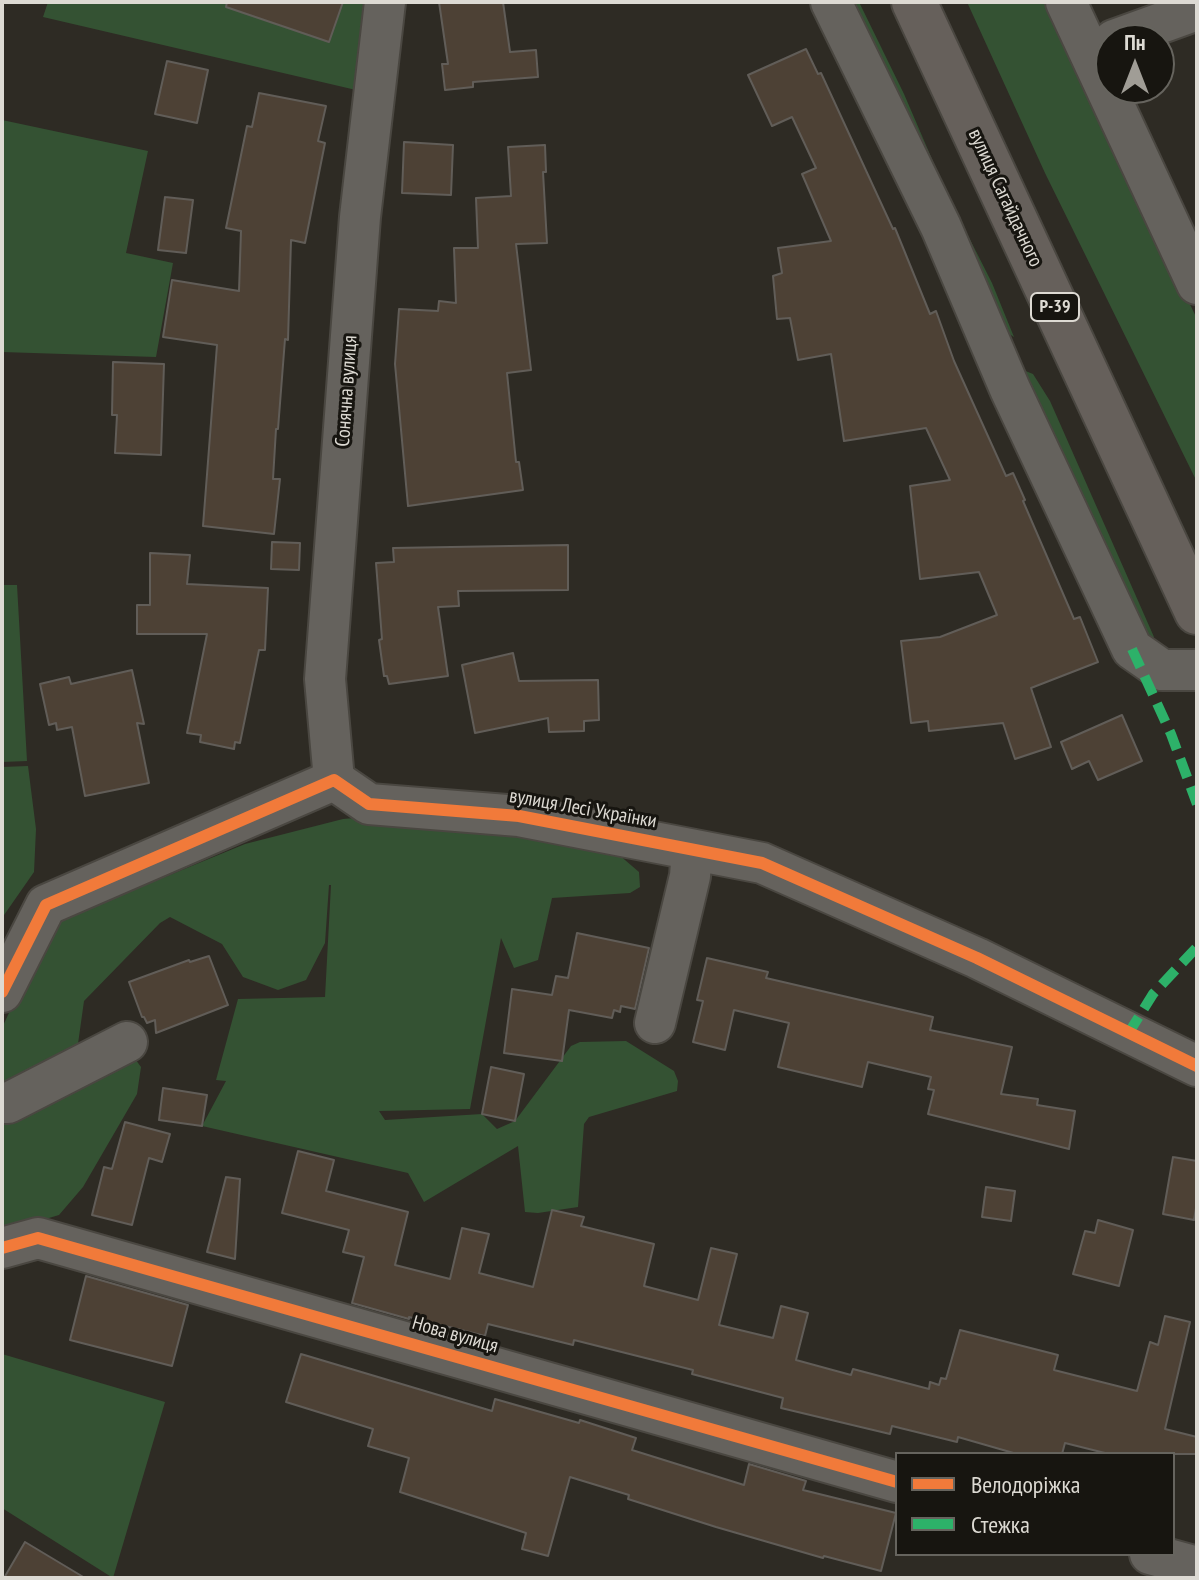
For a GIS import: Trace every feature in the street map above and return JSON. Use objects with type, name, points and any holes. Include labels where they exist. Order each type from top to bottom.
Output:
[{"type":"main road","name":"вулиця Сагайдачного","points":[[914,2],[1187,566],[1197,612]]},
{"type":"street","name":"Сонячна вулиця","points":[[334,780],[325,679],[360,217],[385,2]]},
{"type":"street","points":[[831,2],[941,227],[1010,389],[1132,649],[1162,670],[1197,670]]},
{"type":"street","points":[[1066,2],[1095,33]]},
{"type":"street","points":[[1158,24],[1197,10]]},
{"type":"street","points":[[1128,104],[1197,284]]},
{"type":"street","name":"вулиця Лесі Українки","points":[[334,780],[369,804],[519,816],[762,863],[977,958],[1197,1066]]},
{"type":"street","points":[[2,992],[46,905],[334,780]]},
{"type":"street","points":[[655,1023],[690,876],[692,850]]},
{"type":"street","points":[[2,1103],[8,1103],[127,1042]]},
{"type":"street","name":"Нова вулиця","points":[[2,1248],[38,1238],[895,1481]]},
{"type":"street","points":[[1157,1556],[1197,1567]]},
{"type":"green space","points":[[48,2],[367,2],[356,90],[43,17]]},
{"type":"green space","points":[[840,2],[859,2],[904,94],[947,194],[992,283],[1014,337],[997,326]]},
{"type":"green space","points":[[967,2],[1046,2],[1197,319],[1197,482],[1045,173]]},
{"type":"green space","points":[[2,120],[148,151],[126,253],[173,263],[156,357],[2,352]]},
{"type":"green space","points":[[1018,368],[1033,374],[1050,401],[1154,637],[1149,645]]},
{"type":"green space","points":[[2,585],[17,585],[27,761],[2,762]]},
{"type":"green space","points":[[28,766],[36,829],[34,872],[2,918],[2,767]]},
{"type":"green space","points":[[400,814],[597,836],[639,872],[640,887],[630,893],[552,898],[538,960],[514,968],[501,938],[470,1109],[379,1111],[385,1120],[482,1114],[497,1129],[515,1121],[571,1046],[580,1042],[626,1041],[674,1071],[678,1081],[677,1091],[589,1117],[584,1124],[578,1207],[525,1212],[518,1146],[424,1202],[408,1173],[202,1126],[226,1081],[216,1080],[238,999],[325,997],[329,885],[325,943],[306,980],[278,990],[243,977],[222,944],[170,917],[160,923],[84,1001],[77,1051],[40,1064],[36,1077],[133,1056],[141,1067],[137,1094],[83,1187],[59,1215],[2,1232],[2,1028],[54,915],[160,879],[245,844],[343,819]]},
{"type":"green space","points":[[2,1354],[165,1402],[113,1578],[2,1508]]},
{"type":"building","points":[[227,2],[343,2],[329,42],[226,7]]},
{"type":"building","points":[[439,2],[503,2],[510,52],[536,50],[538,77],[473,82],[473,87],[445,90],[442,64],[448,64]]},
{"type":"building","points":[[806,49],[818,74],[821,73],[895,228],[930,314],[936,311],[954,361],[1006,476],[1013,473],[1074,619],[1080,617],[1098,662],[1031,688],[1051,747],[1015,759],[1003,723],[929,731],[928,721],[911,723],[901,641],[940,637],[997,615],[979,572],[920,579],[910,486],[950,480],[926,428],[844,441],[831,354],[798,360],[790,318],[777,319],[773,276],[782,273],[778,248],[831,241],[802,174],[816,168],[792,117],[772,126],[748,75]]},
{"type":"building","points":[[167,61],[208,70],[197,123],[155,114]]},
{"type":"building","points":[[259,93],[326,106],[318,141],[325,143],[305,243],[291,240],[288,340],[285,339],[273,479],[280,479],[274,534],[203,526],[217,345],[163,337],[172,280],[239,291],[241,231],[226,228],[247,126],[252,127]]},
{"type":"building","points":[[404,142],[453,145],[451,195],[402,193]]},
{"type":"building","points":[[545,145],[546,172],[543,172],[547,243],[516,244],[531,370],[507,373],[516,462],[519,462],[523,490],[408,506],[395,364],[399,309],[438,311],[439,301],[456,303],[454,248],[478,248],[476,198],[511,196],[508,147]]},
{"type":"building","points":[[165,197],[193,200],[186,253],[158,250]]},
{"type":"building","points":[[113,362],[164,364],[161,455],[115,453],[117,415],[112,415]]},
{"type":"building","points":[[272,542],[300,543],[299,570],[271,569]]},
{"type":"building","points":[[568,545],[568,590],[458,591],[459,606],[438,607],[448,676],[389,684],[387,676],[384,676],[379,640],[382,639],[376,563],[394,562],[393,548]]},
{"type":"building","points":[[150,553],[190,555],[187,584],[268,588],[265,650],[259,650],[240,743],[235,742],[234,749],[200,742],[201,735],[187,733],[207,634],[137,634],[137,605],[150,605]]},
{"type":"building","points":[[513,653],[519,681],[598,680],[599,720],[584,721],[584,731],[549,732],[548,718],[475,733],[462,665]]},
{"type":"building","points":[[132,670],[144,724],[137,723],[149,783],[85,796],[72,727],[57,730],[56,723],[49,725],[40,684],[69,677],[71,684]]},
{"type":"building","points":[[1122,715],[1142,761],[1098,780],[1089,761],[1072,769],[1061,742]]},
{"type":"building","points":[[577,933],[649,948],[635,1009],[621,1006],[620,1012],[614,1010],[612,1018],[569,1010],[562,1061],[504,1053],[512,989],[552,995],[556,976],[568,978]]},
{"type":"building","points":[[209,956],[228,1005],[156,1033],[155,1020],[147,1023],[142,1017],[129,982]]},
{"type":"building","points":[[707,958],[768,972],[766,978],[933,1017],[930,1030],[1012,1047],[1001,1094],[1038,1099],[1037,1105],[1075,1111],[1069,1149],[928,1114],[934,1090],[928,1089],[931,1077],[868,1062],[862,1087],[778,1067],[789,1023],[734,1010],[725,1050],[693,1042],[703,1001],[697,1000]]},
{"type":"building","points":[[491,1067],[524,1074],[515,1121],[482,1114]]},
{"type":"building","points":[[163,1088],[207,1095],[202,1126],[159,1120]]},
{"type":"building","points":[[125,1122],[170,1134],[162,1162],[149,1158],[132,1225],[92,1215],[104,1167],[112,1169]]},
{"type":"building","points":[[298,1151],[334,1160],[326,1191],[408,1212],[395,1265],[450,1279],[462,1228],[489,1234],[479,1273],[533,1287],[552,1210],[584,1217],[581,1226],[654,1244],[644,1286],[698,1300],[711,1248],[737,1254],[719,1325],[773,1338],[781,1306],[808,1313],[796,1360],[851,1375],[853,1369],[929,1389],[930,1382],[939,1385],[941,1378],[946,1379],[960,1330],[1058,1355],[1054,1370],[1137,1391],[1150,1342],[1158,1345],[1165,1316],[1190,1322],[1165,1429],[1197,1437],[1197,1454],[1101,1452],[1065,1443],[1063,1452],[1010,1452],[958,1437],[957,1442],[892,1426],[890,1434],[781,1408],[783,1398],[692,1374],[693,1370],[574,1340],[573,1345],[488,1324],[485,1336],[409,1319],[352,1303],[364,1257],[343,1252],[349,1230],[282,1213]]},
{"type":"building","points":[[1173,1157],[1197,1161],[1194,1220],[1163,1214]]},
{"type":"building","points":[[226,1177],[240,1179],[235,1259],[207,1252]]},
{"type":"building","points":[[986,1187],[1015,1191],[1011,1221],[982,1217]]},
{"type":"building","points":[[1098,1220],[1133,1230],[1119,1286],[1073,1274],[1085,1231],[1095,1233]]},
{"type":"building","points":[[86,1276],[188,1305],[172,1366],[70,1340]]},
{"type":"building","points":[[301,1354],[492,1411],[495,1399],[579,1423],[580,1420],[636,1438],[632,1450],[744,1485],[749,1464],[806,1481],[803,1490],[895,1513],[895,1517],[881,1571],[716,1527],[570,1477],[548,1556],[522,1549],[526,1533],[400,1492],[409,1458],[368,1446],[373,1429],[286,1402]]},
{"type":"building","points":[[25,1542],[85,1578],[4,1578]]},
{"type":"marked path","points":[[1132,649],[1171,734],[1197,804]]},
{"type":"marked path","points":[[1128,1034],[1153,994],[1197,947]]},
{"type":"cycle path","points":[[2,992],[46,905],[334,780],[369,804],[519,816],[762,863],[977,958],[1197,1066]]},
{"type":"cycle path","points":[[2,1248],[38,1238],[895,1481]]}]
